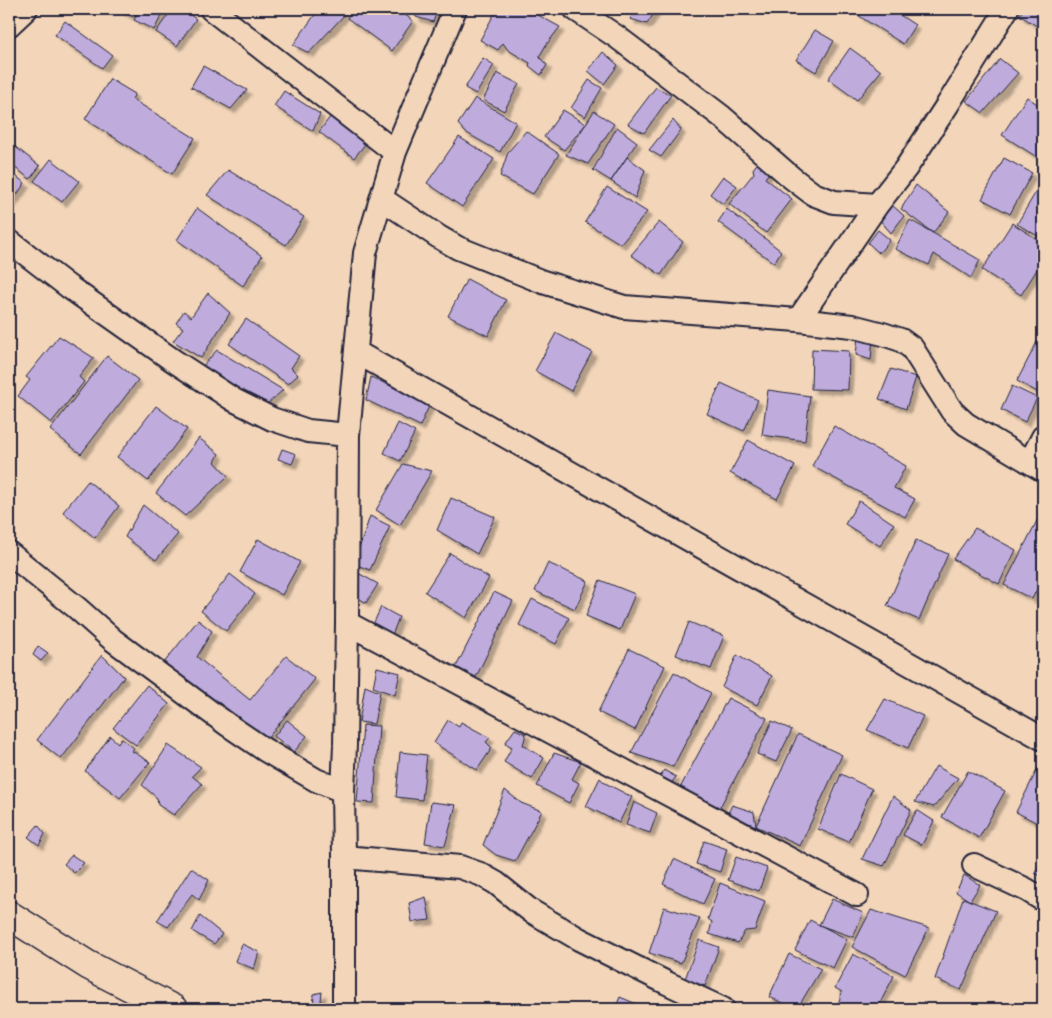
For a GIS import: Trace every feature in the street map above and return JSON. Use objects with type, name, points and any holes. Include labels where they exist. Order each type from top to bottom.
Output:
[{"type":"main road","points":[[9,915],[88,965],[174,1009]]},
{"type":"street","points":[[9,25],[26,9]]},
{"type":"street","points":[[210,9],[395,152]]},
{"type":"street","points":[[344,1009],[343,791],[347,623],[348,435],[366,253],[395,152],[455,9]]},
{"type":"street","points":[[575,9],[616,37],[721,116],[813,194],[834,202],[877,205]]},
{"type":"street","points":[[798,320],[877,205],[906,168],[1007,9]]},
{"type":"street","points":[[382,199],[439,238],[458,248],[543,282],[605,302],[624,307],[852,326],[901,340],[912,348],[952,411],[966,424],[1037,466],[1043,436]]},
{"type":"street","points":[[9,241],[69,287],[174,361],[234,400],[272,419],[308,431],[348,435]]},
{"type":"street","points":[[356,352],[1043,739]]},
{"type":"street","points":[[9,553],[113,640],[228,725],[265,750],[316,780],[343,791]]},
{"type":"street","points":[[347,623],[857,895]]},
{"type":"street","points":[[344,857],[460,867],[480,874],[496,883],[532,911],[572,935],[667,984],[723,1009]]},
{"type":"street","points":[[974,865],[1027,890],[1043,900]]},
{"type":"building","points":[[117,9],[137,9],[133,17]]},
{"type":"building","points":[[140,9],[165,9],[154,30],[134,20]]},
{"type":"building","points":[[172,9],[182,9],[196,19],[177,46],[156,32]]},
{"type":"building","points":[[319,9],[337,9],[346,13],[309,53],[293,45]]},
{"type":"building","points":[[353,9],[398,9],[413,21],[392,51],[347,18]]},
{"type":"building","points":[[415,9],[438,9],[433,22],[416,17]]},
{"type":"building","points":[[497,9],[527,9],[560,27],[539,57],[547,65],[541,75],[529,66],[530,63],[508,50],[503,43],[498,50],[480,40]]},
{"type":"building","points":[[636,9],[657,9],[647,24],[630,19]]},
{"type":"building","points":[[864,9],[891,9],[915,25],[903,44],[859,16]]},
{"type":"building","points":[[1024,9],[1043,9],[1043,15],[1037,26],[1019,15]]},
{"type":"building","points":[[65,21],[112,55],[102,68],[55,35]]},
{"type":"building","points":[[815,30],[834,41],[816,72],[796,60]]},
{"type":"building","points":[[850,48],[881,71],[857,100],[828,79]]},
{"type":"building","points":[[603,52],[618,65],[604,84],[588,71]]},
{"type":"building","points":[[483,58],[494,65],[476,94],[465,88]]},
{"type":"building","points":[[1000,59],[1018,73],[983,113],[966,101]]},
{"type":"building","points":[[203,66],[247,90],[231,109],[191,87]]},
{"type":"building","points":[[497,73],[519,84],[504,111],[483,100]]},
{"type":"building","points":[[110,79],[135,94],[132,99],[195,138],[172,174],[85,119]]},
{"type":"building","points":[[589,80],[602,88],[585,117],[571,108]]},
{"type":"building","points":[[656,87],[671,95],[644,133],[628,124]]},
{"type":"building","points":[[284,91],[320,114],[313,131],[274,106]]},
{"type":"building","points":[[1027,97],[1043,108],[1043,161],[1002,135]]},
{"type":"building","points":[[475,98],[516,122],[500,152],[465,132],[458,124]]},
{"type":"building","points":[[563,110],[586,124],[564,150],[544,137]]},
{"type":"building","points":[[594,111],[614,124],[588,164],[566,155]]},
{"type":"building","points":[[330,117],[366,143],[354,158],[319,132]]},
{"type":"building","points":[[673,120],[681,130],[661,157],[649,150]]},
{"type":"building","points":[[617,127],[637,142],[611,181],[593,170]]},
{"type":"building","points":[[526,131],[559,154],[533,194],[500,176],[508,152]]},
{"type":"building","points":[[459,137],[494,159],[462,207],[427,183]]},
{"type":"building","points":[[9,142],[40,166],[30,179],[9,163]]},
{"type":"building","points":[[627,157],[645,170],[635,198],[611,181]]},
{"type":"building","points":[[762,157],[774,166],[765,178],[792,199],[766,233],[729,204],[754,173],[753,169]]},
{"type":"building","points":[[1004,158],[1032,173],[1010,214],[982,199]]},
{"type":"building","points":[[51,159],[79,181],[62,202],[34,181]]},
{"type":"building","points":[[228,170],[304,217],[286,245],[207,195]]},
{"type":"building","points":[[9,171],[25,183],[9,206]]},
{"type":"building","points":[[723,176],[737,186],[723,204],[710,194]]},
{"type":"building","points":[[916,185],[949,212],[933,233],[901,209]]},
{"type":"building","points":[[1040,185],[1043,187],[1043,239],[1017,224]]},
{"type":"building","points":[[607,187],[647,212],[621,244],[585,222]]},
{"type":"building","points":[[891,204],[904,216],[891,233],[879,219]]},
{"type":"building","points":[[197,208],[262,256],[243,286],[177,240]]},
{"type":"building","points":[[727,209],[781,251],[774,263],[718,222]]},
{"type":"building","points":[[910,220],[980,260],[971,278],[934,254],[929,265],[895,249]]},
{"type":"building","points":[[659,222],[683,242],[661,275],[631,255]]},
{"type":"building","points":[[1012,223],[1043,243],[1043,260],[1021,295],[982,270]]},
{"type":"building","points":[[878,230],[890,240],[879,253],[868,243]]},
{"type":"building","points":[[467,279],[506,300],[488,336],[448,316]]},
{"type":"building","points":[[208,293],[230,313],[201,358],[173,341],[183,328],[176,323],[184,311],[191,317]]},
{"type":"building","points":[[246,319],[299,356],[291,368],[298,375],[288,384],[229,344]]},
{"type":"building","points":[[556,333],[592,352],[571,391],[535,371]]},
{"type":"building","points":[[59,336],[94,358],[79,377],[84,382],[51,423],[18,396],[30,380],[26,377]]},
{"type":"building","points":[[1040,336],[1043,337],[1043,395],[1017,381]]},
{"type":"building","points":[[858,337],[873,337],[871,360],[856,355]]},
{"type":"building","points":[[812,349],[849,351],[848,390],[811,389]]},
{"type":"building","points":[[217,350],[283,390],[265,406],[202,367]]},
{"type":"building","points":[[107,356],[138,380],[81,454],[50,430]]},
{"type":"building","points":[[891,369],[916,377],[906,409],[879,399]]},
{"type":"building","points":[[371,377],[430,404],[420,426],[366,400]]},
{"type":"building","points":[[721,383],[758,400],[744,431],[707,414]]},
{"type":"building","points":[[1012,386],[1037,398],[1025,422],[1001,410]]},
{"type":"building","points":[[768,390],[810,396],[805,441],[762,435]]},
{"type":"building","points":[[156,406],[187,429],[148,481],[117,457]]},
{"type":"building","points":[[398,423],[415,432],[400,461],[384,453]]},
{"type":"building","points":[[834,426],[906,466],[894,488],[915,499],[905,517],[812,466]]},
{"type":"building","points":[[199,438],[219,454],[215,462],[228,476],[185,516],[156,493]]},
{"type":"building","points":[[748,440],[795,466],[777,499],[730,473]]},
{"type":"building","points":[[282,449],[296,454],[292,464],[278,459]]},
{"type":"building","points":[[403,464],[432,471],[400,525],[376,510]]},
{"type":"building","points":[[88,481],[119,506],[95,538],[63,512]]},
{"type":"building","points":[[451,498],[495,517],[477,554],[437,530]]},
{"type":"building","points":[[859,501],[894,524],[880,546],[845,524]]},
{"type":"building","points":[[143,505],[178,534],[156,560],[125,537]]},
{"type":"building","points":[[1043,509],[1043,577],[1032,599],[1004,585]]},
{"type":"building","points":[[370,516],[390,526],[370,570],[354,564]]},
{"type":"building","points":[[975,528],[1016,550],[999,584],[953,559]]},
{"type":"building","points":[[258,539],[300,562],[282,595],[240,572]]},
{"type":"building","points":[[916,540],[948,554],[919,620],[887,606]]},
{"type":"building","points":[[450,553],[489,578],[466,618],[425,592]]},
{"type":"building","points":[[548,563],[588,581],[575,609],[535,591]]},
{"type":"building","points":[[230,574],[255,594],[226,631],[201,611]]},
{"type":"building","points":[[360,574],[378,584],[366,603],[353,594]]},
{"type":"building","points":[[600,580],[635,594],[620,630],[586,616]]},
{"type":"building","points":[[494,592],[513,601],[476,677],[456,667]]},
{"type":"building","points":[[532,599],[569,618],[556,644],[519,625]]},
{"type":"building","points":[[381,607],[399,617],[391,638],[371,629]]},
{"type":"building","points":[[198,620],[212,631],[197,657],[250,700],[286,656],[315,679],[263,744],[163,664]]},
{"type":"building","points":[[689,622],[724,636],[711,669],[676,655]]},
{"type":"building","points":[[38,646],[48,653],[41,661],[33,655]]},
{"type":"building","points":[[629,649],[665,666],[635,730],[598,712]]},
{"type":"building","points":[[102,655],[124,677],[61,759],[37,740]]},
{"type":"building","points":[[737,655],[772,676],[757,705],[722,687]]},
{"type":"building","points":[[377,667],[400,673],[395,695],[373,687]]},
{"type":"building","points":[[674,672],[711,693],[673,767],[631,753]]},
{"type":"building","points":[[147,685],[169,704],[136,745],[113,728]]},
{"type":"building","points":[[365,686],[380,692],[374,724],[359,722]]},
{"type":"building","points":[[728,698],[767,718],[719,809],[680,788]]},
{"type":"building","points":[[885,699],[923,716],[908,748],[867,730]]},
{"type":"building","points":[[287,720],[307,736],[294,752],[274,736]]},
{"type":"building","points":[[448,720],[459,727],[461,722],[490,738],[486,742],[492,748],[477,770],[434,743]]},
{"type":"building","points":[[772,721],[792,730],[776,762],[757,754]]},
{"type":"building","points":[[363,725],[379,726],[374,803],[357,802]]},
{"type":"building","points":[[515,729],[526,734],[523,745],[544,758],[532,779],[504,762],[512,747],[505,743]]},
{"type":"building","points":[[798,734],[842,755],[800,846],[756,826]]},
{"type":"building","points":[[110,736],[118,743],[121,738],[134,748],[132,751],[150,762],[120,798],[85,771]]},
{"type":"building","points":[[168,745],[201,767],[192,776],[202,784],[174,815],[158,805],[157,798],[142,785]]},
{"type":"building","points":[[400,752],[427,755],[422,800],[396,797]]},
{"type":"building","points":[[554,753],[581,762],[572,779],[579,783],[569,803],[537,786]]},
{"type":"building","points":[[1043,758],[1043,826],[1016,812]]},
{"type":"building","points":[[936,766],[958,778],[934,807],[915,802]]},
{"type":"building","points":[[664,770],[676,777],[669,786],[659,778]]},
{"type":"building","points":[[968,771],[1005,791],[979,838],[942,817]]},
{"type":"building","points":[[841,774],[872,789],[849,842],[818,829]]},
{"type":"building","points":[[600,778],[605,783],[632,797],[619,823],[586,806]]},
{"type":"building","points":[[505,790],[521,803],[542,811],[515,861],[496,855],[483,845]]},
{"type":"building","points":[[893,796],[911,810],[884,866],[862,859]]},
{"type":"building","points":[[431,802],[456,805],[445,846],[425,843]]},
{"type":"building","points":[[634,802],[657,813],[650,833],[626,825]]},
{"type":"building","points":[[732,805],[754,812],[756,826],[727,815]]},
{"type":"building","points":[[917,810],[934,821],[922,845],[903,835]]},
{"type":"building","points":[[38,825],[45,834],[39,845],[28,837]]},
{"type":"building","points":[[704,841],[727,849],[720,872],[696,864]]},
{"type":"building","points":[[72,855],[84,863],[74,873],[64,864]]},
{"type":"building","points":[[736,857],[767,868],[759,891],[728,880]]},
{"type":"building","points":[[1043,857],[1043,877],[1035,873]]},
{"type":"building","points":[[674,859],[715,879],[703,904],[663,884]]},
{"type":"building","points":[[191,868],[209,880],[199,900],[192,894],[168,927],[157,921]]},
{"type":"building","points":[[964,875],[980,885],[970,901],[956,892]]},
{"type":"building","points":[[720,883],[765,901],[755,930],[745,931],[738,943],[709,934],[712,922],[708,919]]},
{"type":"building","points":[[426,897],[430,920],[412,922],[409,903]]},
{"type":"building","points":[[963,898],[996,911],[961,990],[935,979]]},
{"type":"building","points":[[832,899],[863,913],[853,937],[819,925]]},
{"type":"building","points":[[664,907],[700,918],[681,963],[649,953]]},
{"type":"building","points":[[871,910],[929,928],[905,975],[852,947]]},
{"type":"building","points":[[200,916],[222,934],[214,944],[192,931]]},
{"type":"building","points":[[810,920],[847,939],[833,968],[795,950]]},
{"type":"building","points":[[699,940],[719,947],[705,986],[685,979]]},
{"type":"building","points":[[242,944],[259,952],[254,969],[235,961]]},
{"type":"building","points":[[789,954],[821,969],[797,1009],[769,997]]},
{"type":"building","points":[[853,954],[894,976],[877,1009],[842,1009],[838,1004],[842,992],[835,988]]},
{"type":"building","points":[[322,992],[320,1009],[313,1009],[314,994]]},
{"type":"building","points":[[620,997],[639,1005],[636,1009],[615,1009]]}]
